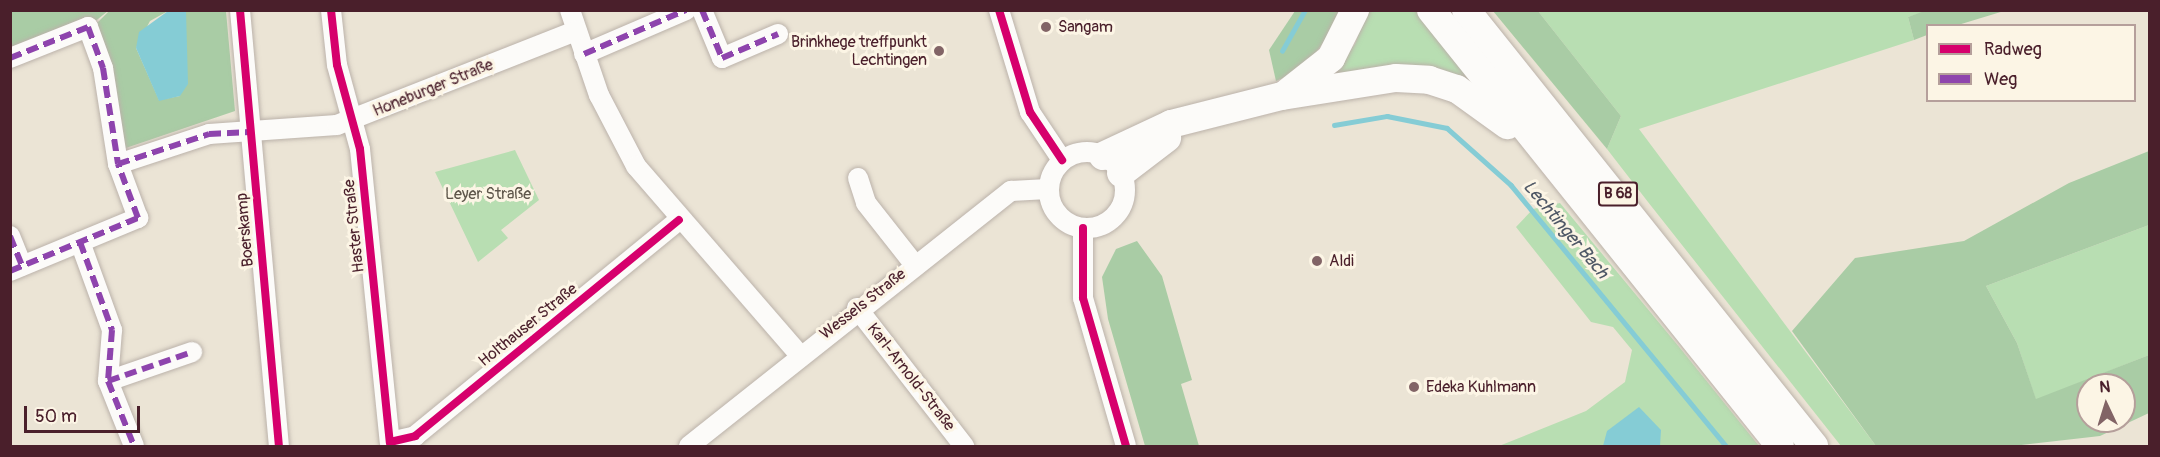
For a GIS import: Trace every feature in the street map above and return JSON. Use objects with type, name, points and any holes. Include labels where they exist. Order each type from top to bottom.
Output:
[{"type":"highway","points":[[1282,96],[1331,58],[1355,10]]},
{"type":"highway","name":"B 68","points":[[1431,10],[1780,447]]},
{"type":"highway","name":"B 68","points":[[1467,12],[1814,447]]},
{"type":"highway","points":[[1112,164],[1139,155],[1197,121],[1282,96],[1396,78],[1429,80],[1457,89],[1507,126],[1568,199],[1587,206]]},
{"type":"street","name":"Boerskamp","points":[[240,10],[279,447]]},
{"type":"street","name":"Haster Straße","points":[[331,10],[337,65],[353,120],[390,442]]},
{"type":"street","points":[[570,10],[584,54],[621,142],[679,220],[799,354]]},
{"type":"street","points":[[584,54],[686,10]]},
{"type":"street","points":[[702,10],[722,58],[778,34]]},
{"type":"street","points":[[999,10],[1030,112],[1062,160]]},
{"type":"street","points":[[10,58],[88,27],[103,68],[118,164],[138,218],[16,268],[10,236]]},
{"type":"street","name":"Honeburger Straße","points":[[118,164],[209,134],[250,132],[353,120],[576,31]]},
{"type":"street","points":[[1082,152],[1112,164],[1125,191],[1121,208],[1105,224],[1083,228],[1062,220],[1048,189],[1062,160],[1082,152]]},
{"type":"street","points":[[858,178],[866,204],[914,264]]},
{"type":"street","name":"Wessels Straße","points":[[689,447],[799,354],[1011,191],[1048,189]]},
{"type":"street","name":"Holthauser Straße","points":[[390,442],[416,436],[679,220]]},
{"type":"street","points":[[1083,228],[1083,298],[1126,447]]},
{"type":"street","points":[[80,242],[112,330],[108,381],[134,447]]},
{"type":"street","name":"Karl-Arnold-Straße","points":[[857,308],[964,447]]},
{"type":"street","points":[[108,381],[192,352]]},
{"type":"green space","points":[[1415,10],[1475,82],[1428,66],[1326,78],[1355,44],[1367,11]]},
{"type":"green space","points":[[1927,10],[2004,10],[1961,24],[1926,24],[1926,35],[1914,40],[1908,17]]},
{"type":"green space","points":[[11,11],[108,11],[88,27],[11,49]]},
{"type":"green space","points":[[109,11],[168,11],[150,21],[136,48],[159,100],[180,96],[186,11],[226,11],[235,111],[120,150],[94,26]]},
{"type":"green space","points":[[1295,11],[1346,11],[1304,69],[1276,81],[1269,50]]},
{"type":"green space","points":[[1493,11],[1538,11],[1621,116],[1607,149]]},
{"type":"green space","points":[[1538,11],[1927,11],[1908,17],[1914,40],[1639,129],[1876,446],[1841,446],[1648,202],[1607,149],[1621,116]]},
{"type":"green space","name":"Leyer Straße","points":[[515,150],[539,200],[501,230],[508,238],[478,262],[435,172]]},
{"type":"green space","points":[[2149,151],[2149,225],[1986,286],[2017,343],[2036,399],[2076,383],[2076,433],[2106,433],[2100,436],[2013,446],[1876,446],[1792,331],[1855,258],[1964,241],[2069,183]]},
{"type":"green space","points":[[1560,203],[1759,446],[1499,446],[1586,411],[1625,382],[1632,350],[1613,327],[1591,322],[1516,227],[1533,209]]},
{"type":"green space","points":[[2149,225],[2149,355],[2104,373],[2076,373],[2076,384],[2036,400],[2017,343],[1986,286]]},
{"type":"green space","points":[[1137,241],[1162,276],[1192,380],[1181,384],[1199,446],[1145,446],[1108,319],[1102,277],[1116,249]]},
{"type":"green space","points":[[2149,355],[2149,413],[2136,419],[2136,373],[2103,373]]},
{"type":"water","points":[[168,11],[186,11],[188,84],[180,96],[159,101],[136,48],[139,32]]},
{"type":"water","points":[[1639,407],[1661,430],[1660,446],[1603,446],[1607,431]]},
{"type":"waterway","name":"Lechtinger Bach","points":[[1282,51],[1305,10]]},
{"type":"waterway","name":"Lechtinger Bach","points":[[1334,125],[1387,116],[1447,128],[1511,185],[1726,446]]},
{"type":"marked path","points":[[584,54],[686,10]]},
{"type":"marked path","points":[[702,10],[722,58],[778,34]]},
{"type":"marked path","points":[[10,58],[88,27],[103,68],[118,164]]},
{"type":"marked path","points":[[10,271],[138,218],[118,164],[209,134],[250,132]]},
{"type":"marked path","points":[[10,236],[22,266]]},
{"type":"marked path","points":[[80,242],[112,330],[108,381],[134,446]]},
{"type":"marked path","points":[[108,381],[192,352]]},
{"type":"cycle path","points":[[240,10],[279,446]]},
{"type":"cycle path","points":[[331,10],[337,65],[360,149],[390,442],[415,436],[679,220]]},
{"type":"cycle path","points":[[999,10],[1030,112],[1062,160]]},
{"type":"cycle path","points":[[1083,228],[1083,298],[1126,446]]},
{"type":"place","name":"Sangam","points":[[1046,27]]},
{"type":"place","name":"Brinkhege treffpunkt Lechtingen","points":[[939,51]]},
{"type":"place","name":"Aldi","points":[[1317,261]]},
{"type":"place","name":"Edeka Kuhlmann","points":[[1414,387]]}]
